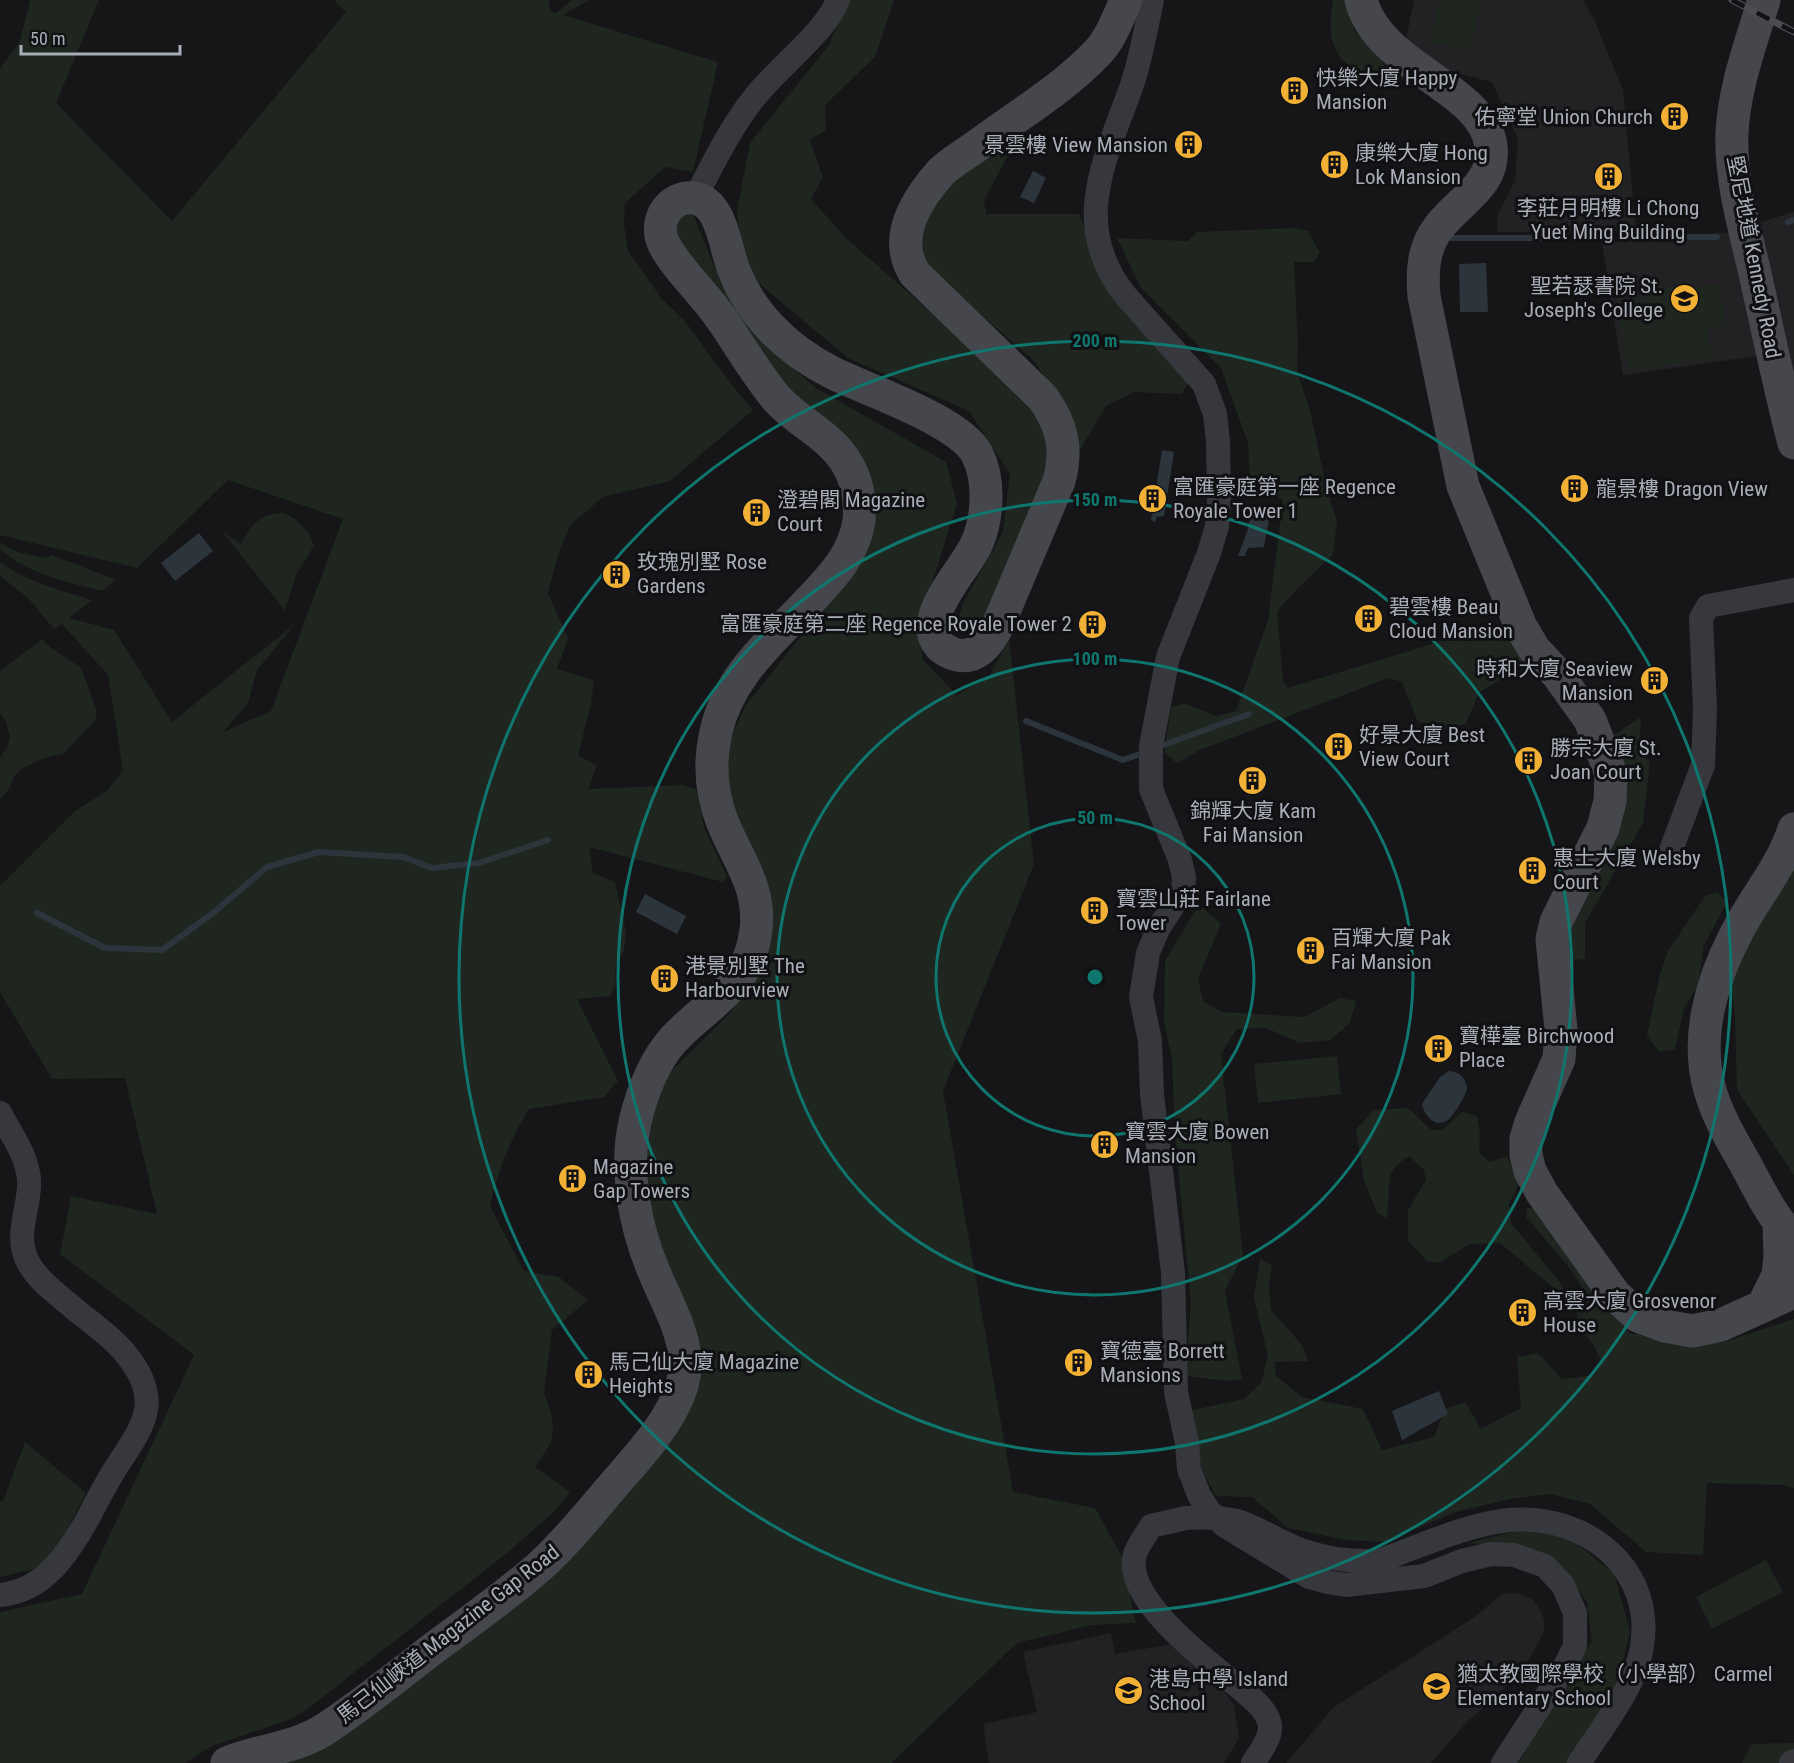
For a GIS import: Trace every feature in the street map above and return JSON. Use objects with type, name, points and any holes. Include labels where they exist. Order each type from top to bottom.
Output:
[{"type":"main road","points":[[695,198],[712,209],[721,227],[729,258],[742,288],[758,314],[784,341],[800,354],[829,371],[954,430],[965,438],[978,455],[985,487],[982,530],[971,555],[943,597],[933,622],[936,640],[940,646],[958,656],[975,654],[988,643],[999,623],[1059,481],[1064,445],[1058,421],[1043,398],[915,274],[907,259],[906,229],[916,204],[942,171],[1051,92],[1097,53],[1110,36],[1126,0]]},
{"type":"main road","points":[[1361,0],[1368,19],[1382,39],[1468,106],[1484,125],[1488,135],[1491,153],[1485,176],[1473,195],[1438,227],[1427,249],[1423,269],[1424,296],[1462,486],[1521,627],[1534,649],[1558,675],[1590,720],[1611,774],[1610,801],[1603,828],[1556,922],[1552,939],[1561,1029],[1559,1059],[1531,1122],[1526,1155],[1530,1171],[1542,1193],[1615,1294],[1638,1316],[1665,1326],[1692,1331],[1721,1325],[1794,1292]]},
{"type":"main road","name":"堅尼地道 Kennedy Road","points":[[1764,0],[1737,96],[1732,134],[1735,176],[1744,227],[1794,443]]},
{"type":"main road","name":"馬己仙峽道 Magazine Gap Road","points":[[226,1763],[245,1756],[293,1746],[322,1731],[539,1567],[575,1531],[654,1437],[672,1408],[682,1384],[685,1363],[682,1340],[650,1261],[637,1218],[631,1168],[633,1131],[642,1099],[657,1062],[678,1036],[728,992],[745,970],[754,946],[757,920],[755,893],[721,819],[713,785],[712,757],[722,710],[730,692],[745,670],[838,570],[851,548],[858,526],[859,513],[857,486],[840,453],[821,434],[780,402],[720,317],[663,243],[660,228],[664,213],[683,198],[695,198]]},
{"type":"main road","points":[[1763,1306],[1778,1275],[1786,1232],[1722,1122],[1710,1089],[1704,1050],[1709,1007],[1724,959],[1746,917],[1776,870],[1794,829]]},
{"type":"street","points":[[695,198],[729,135],[754,98],[821,26],[838,0]]},
{"type":"street","points":[[1152,0],[1132,83],[1104,159],[1096,202],[1098,237],[1104,261],[1119,287],[1198,376],[1208,392],[1217,426],[1219,501],[1214,539],[1168,657],[1151,755],[1151,789],[1180,860],[1184,877],[1183,890],[1158,929],[1148,953],[1141,997],[1150,1041],[1152,1094],[1173,1273],[1176,1392],[1187,1443],[1189,1469],[1199,1495],[1209,1510],[1225,1526],[1309,1577],[1346,1586],[1488,1523],[1532,1519],[1555,1522],[1577,1529],[1596,1541],[1614,1555],[1629,1573],[1637,1594],[1642,1619],[1641,1652],[1629,1683],[1579,1763]]},
{"type":"street","points":[[1671,850],[1703,765],[1705,709],[1701,618],[1708,606],[1794,590]]},
{"type":"street","points":[[0,1113],[20,1150],[27,1169],[28,1194],[21,1238],[26,1258],[42,1281],[124,1352],[141,1379],[147,1396],[145,1416],[138,1434],[111,1475],[65,1555],[51,1571],[31,1586],[0,1595]]},
{"type":"street","points":[[1253,1763],[1269,1735],[1270,1725],[1265,1715],[1256,1702],[1175,1633],[1145,1598],[1136,1580],[1135,1555],[1151,1527],[1186,1518],[1211,1517],[1238,1522],[1311,1553],[1383,1571],[1424,1576],[1462,1561],[1491,1554],[1514,1555],[1545,1566],[1563,1585],[1575,1613],[1575,1646],[1562,1672],[1503,1763]]},
{"type":"shaded area","points":[[30,0],[99,0],[56,103],[172,221],[346,12],[334,0],[549,0],[550,11],[556,13],[572,0],[589,0],[563,15],[718,62],[693,172],[665,167],[625,203],[624,224],[628,251],[662,299],[684,320],[753,410],[670,481],[603,497],[570,525],[558,555],[548,593],[568,638],[557,669],[594,680],[591,704],[578,755],[597,766],[588,789],[683,785],[696,789],[704,827],[727,877],[723,882],[589,847],[593,873],[615,882],[626,932],[624,951],[615,967],[616,984],[610,996],[577,999],[618,1081],[604,1097],[529,1109],[510,1144],[493,1193],[490,1206],[524,1271],[559,1277],[588,1300],[552,1330],[544,1393],[552,1416],[553,1429],[551,1443],[535,1467],[570,1492],[557,1509],[507,1553],[309,1708],[291,1719],[212,1746],[185,1763],[0,1763],[0,1612],[82,1594],[194,1355],[60,1254],[71,1196],[157,1214],[125,1078],[52,1079],[0,992],[0,886],[75,811],[108,790],[123,770],[108,675],[62,624],[54,629],[27,597],[0,576],[0,562],[33,580],[92,600],[69,618],[114,630],[172,722],[295,624],[257,670],[248,703],[223,732],[271,711],[343,519],[228,480],[137,568],[0,535],[0,69],[20,41]]},
{"type":"shaded area","points":[[848,0],[894,0],[875,57],[825,105],[826,130],[810,140],[823,177],[811,199],[847,239],[1019,389],[1044,431],[1049,469],[1027,535],[978,629],[963,630],[958,620],[963,603],[1003,532],[1010,474],[969,411],[848,358],[743,270],[737,211],[750,143],[829,45]]},
{"type":"shaded area","points":[[1333,0],[1347,0],[1355,32],[1381,58],[1386,69],[1370,78],[1342,59],[1332,38]]},
{"type":"shaded area","points":[[1414,0],[1583,0],[1594,19],[1623,90],[1636,231],[1497,232],[1498,214],[1515,181],[1518,139],[1492,82],[1445,70],[1406,39]]},
{"type":"shaded area","points":[[1439,0],[1481,0],[1470,51],[1430,42]]},
{"type":"shaded area","points":[[1003,139],[1014,144],[984,200],[986,214],[1079,214],[1118,299],[1189,381],[1182,394],[1134,392],[1106,406],[1078,453],[1070,417],[1034,361],[927,267],[922,246],[926,211],[956,180]]},
{"type":"shaded area","points":[[1033,171],[1046,178],[1034,203],[1020,197]]},
{"type":"shaded area","points":[[691,209],[721,283],[755,335],[816,388],[946,462],[957,503],[919,626],[923,660],[957,695],[990,675],[1009,639],[1034,864],[943,1091],[1013,1492],[1095,1508],[1121,1555],[1136,1623],[1092,1625],[1017,1643],[891,1763],[275,1763],[530,1581],[689,1404],[630,1196],[661,1081],[727,1016],[742,997],[771,943],[770,920],[738,827],[728,790],[727,746],[746,705],[844,583],[868,531],[815,419],[663,236]]},
{"type":"shaded area","points":[[1794,212],[1794,395],[1757,223]]},
{"type":"shaded area","points":[[1295,228],[1308,231],[1320,253],[1314,262],[1294,262],[1297,372],[1310,410],[1326,486],[1337,522],[1333,554],[1277,611],[1283,681],[1288,688],[1488,627],[1504,628],[1523,657],[1523,667],[1479,692],[1466,724],[1449,729],[1418,722],[1402,682],[1388,678],[1200,750],[1177,763],[1164,753],[1171,708],[1184,703],[1216,716],[1236,711],[1268,620],[1283,500],[1250,483],[1248,443],[1221,368],[1141,288],[1117,238],[1188,241],[1197,232]]},
{"type":"shaded area","name":"聖若瑟書院 St. Joseph's College","points":[[1743,231],[1770,354],[1623,375],[1602,243]]},
{"type":"shaded area","points":[[1486,263],[1488,312],[1460,312],[1459,264]]},
{"type":"shaded area","points":[[1719,285],[1727,325],[1706,329],[1712,358],[1629,370],[1616,301],[1648,298],[1649,287]]},
{"type":"shaded area","points":[[1162,450],[1174,452],[1164,516],[1157,517],[1155,522],[1151,520]]},
{"type":"shaded area","points":[[1251,505],[1271,508],[1264,547],[1248,548],[1245,556],[1238,556],[1248,529]]},
{"type":"shaded area","points":[[284,513],[303,526],[314,546],[296,575],[285,611],[222,531],[241,544],[257,521],[268,515]]},
{"type":"shaded area","points":[[199,533],[213,551],[175,581],[161,563]]},
{"type":"shaded area","points":[[0,543],[18,552],[47,558],[52,555],[116,580],[102,591],[62,580],[35,571],[11,558],[0,549]]},
{"type":"shaded area","points":[[42,639],[81,668],[97,711],[95,721],[63,754],[44,758],[21,769],[0,799],[0,757],[10,738],[6,721],[0,713],[0,671]]},
{"type":"shaded area","points":[[1641,717],[1639,753],[1650,762],[1643,823],[1585,923],[1585,959],[1567,961],[1566,934],[1609,738]]},
{"type":"shaded area","points":[[1794,821],[1794,1175],[1737,1090],[1732,982]]},
{"type":"shaded area","points":[[1717,892],[1727,902],[1704,945],[1698,985],[1684,1008],[1675,1049],[1659,1052],[1647,1036],[1659,978],[1668,951],[1705,896]]},
{"type":"shaded area","points":[[645,894],[686,916],[677,934],[636,912]]},
{"type":"shaded area","points":[[1204,909],[1221,924],[1198,978],[1203,1001],[1222,1012],[1305,1017],[1340,998],[1356,1001],[1350,1023],[1330,1040],[1300,1043],[1266,1028],[1237,1029],[1221,1054],[1243,1255],[1225,1291],[1242,1379],[1227,1381],[1185,1376],[1191,1303],[1175,1134],[1172,1059],[1164,1022],[1165,961],[1195,911]]},
{"type":"shaded area","points":[[1337,1056],[1341,1094],[1258,1103],[1254,1064]]},
{"type":"shaded area","points":[[1449,1071],[1462,1076],[1467,1089],[1454,1113],[1449,1119],[1440,1123],[1428,1117],[1422,1104],[1440,1077]]},
{"type":"shaded area","points":[[1408,1108],[1430,1129],[1441,1131],[1462,1112],[1477,1116],[1480,1133],[1479,1153],[1490,1162],[1507,1156],[1519,1184],[1509,1204],[1511,1223],[1560,1282],[1564,1291],[1555,1289],[1500,1243],[1470,1244],[1439,1263],[1427,1261],[1408,1241],[1408,1210],[1426,1180],[1424,1170],[1409,1156],[1394,1169],[1391,1176],[1386,1218],[1377,1213],[1364,1180],[1356,1129],[1374,1110]]},
{"type":"shaded area","points":[[1527,1208],[1537,1209],[1630,1334],[1662,1333],[1721,1343],[1794,1319],[1794,1488],[1783,1485],[1707,1483],[1703,1555],[1646,1552],[1590,1504],[1551,1494],[1510,1499],[1456,1512],[1383,1542],[1346,1540],[1288,1528],[1252,1497],[1216,1496],[1202,1470],[1188,1411],[1244,1399],[1261,1383],[1268,1356],[1254,1298],[1260,1259],[1272,1265],[1269,1285],[1271,1310],[1302,1345],[1308,1361],[1275,1362],[1276,1376],[1302,1397],[1363,1409],[1382,1450],[1434,1437],[1445,1409],[1465,1402],[1481,1429],[1521,1408],[1517,1357],[1538,1353],[1562,1379],[1594,1375],[1602,1362],[1593,1344],[1578,1326],[1577,1311],[1586,1294],[1569,1267],[1526,1217]]},
{"type":"shaded area","points":[[1439,1391],[1448,1414],[1402,1440],[1392,1411]]},
{"type":"shaded area","points":[[25,1442],[86,1493],[49,1565],[0,1577],[0,1501],[3,1501]]},
{"type":"shaded area","points":[[1525,1529],[1571,1539],[1614,1574],[1630,1631],[1617,1688],[1569,1763],[1518,1763],[1592,1641],[1587,1602],[1563,1568],[1520,1547],[1468,1543]]},
{"type":"shaded area","points":[[1766,1560],[1783,1592],[1712,1629],[1696,1597]]},
{"type":"shaded area","name":"猶太教國際學校（小學部） Carmel Elementary School","points":[[1512,1593],[1533,1600],[1540,1609],[1544,1620],[1544,1631],[1539,1642],[1520,1674],[1466,1723],[1431,1763],[1286,1763],[1334,1707],[1473,1618],[1501,1595]]},
{"type":"shaded area","name":"港島中學 Island School","points":[[1111,1633],[1115,1654],[1173,1644],[1213,1677],[1234,1705],[1239,1738],[1224,1763],[989,1763],[983,1724],[1037,1712],[1023,1652]]},
{"type":"shaded area","points":[[1794,1743],[1794,1763],[1742,1763],[1752,1744]]},
{"type":"waterway","points":[[1788,222],[1794,220]]},
{"type":"waterway","points":[[1689,237],[1717,237]]},
{"type":"waterway","points":[[1449,238],[1549,238]]},
{"type":"waterway","points":[[1158,747],[1249,714]]},
{"type":"waterway","points":[[1026,721],[1123,760],[1146,752]]},
{"type":"waterway","points":[[37,913],[105,948],[162,950],[213,913],[267,867],[319,852],[403,857],[432,868],[479,863],[548,840]]},
{"type":"railway","points":[[1732,0],[1794,32]]},
{"type":"place","name":"快樂大廈 Happy Mansion","points":[[1295,90]]},
{"type":"place","name":"佑寧堂 Union Church","points":[[1674,117]]},
{"type":"place","name":"景雲樓 View Mansion","points":[[1189,145]]},
{"type":"place","name":"康樂大廈 Hong Lok Mansion","points":[[1334,165]]},
{"type":"place","name":"李莊月明樓 Li Chong Yuet Ming Building","points":[[1608,177]]},
{"type":"place","name":"聖若瑟書院 St. Joseph's College","points":[[1684,298]]},
{"type":"place","name":"龍景樓 Dragon View","points":[[1575,489]]},
{"type":"place","name":"富匯豪庭第一座 Regence Royale Tower 1","points":[[1152,499]]},
{"type":"place","name":"澄碧閣 Magazine Court","points":[[756,512]]},
{"type":"place","name":"玫瑰別墅 Rose Gardens","points":[[616,574]]},
{"type":"place","name":"碧雲樓 Beau Cloud Mansion","points":[[1368,619]]},
{"type":"place","name":"富匯豪庭第二座 Regence Royale Tower 2","points":[[1093,624]]},
{"type":"place","name":"時和大廈 Seaview Mansion","points":[[1654,681]]},
{"type":"place","name":"好景大廈 Best View Court","points":[[1338,747]]},
{"type":"place","name":"勝宗大廈 St. Joan Court","points":[[1529,760]]},
{"type":"place","name":"錦輝大廈 Kam Fai Mansion","points":[[1253,780]]},
{"type":"place","name":"惠士大廈 Welsby Court","points":[[1532,870]]},
{"type":"place","name":"寶雲山莊 Fairlane Tower","points":[[1095,911]]},
{"type":"place","name":"百輝大廈 Pak Fai Mansion","points":[[1310,950]]},
{"type":"place","name":"港景別墅 The Harbourview","points":[[664,978]]},
{"type":"place","name":"寶樺臺 Birchwood Place","points":[[1438,1048]]},
{"type":"place","name":"寶雲大廈 Bowen Mansion","points":[[1104,1144]]},
{"type":"place","name":"Magazine Gap Towers","points":[[572,1179]]},
{"type":"place","name":"高雲大廈 Grosvenor House","points":[[1522,1313]]},
{"type":"place","name":"寶德臺 Borrett Mansions","points":[[1079,1363]]},
{"type":"place","name":"馬己仙大廈 Magazine Heights","points":[[588,1374]]},
{"type":"place","name":"猶太教國際學校（小學部） Carmel Elementary School","points":[[1436,1686]]},
{"type":"place","name":"港島中學 Island School","points":[[1128,1691]]}]
